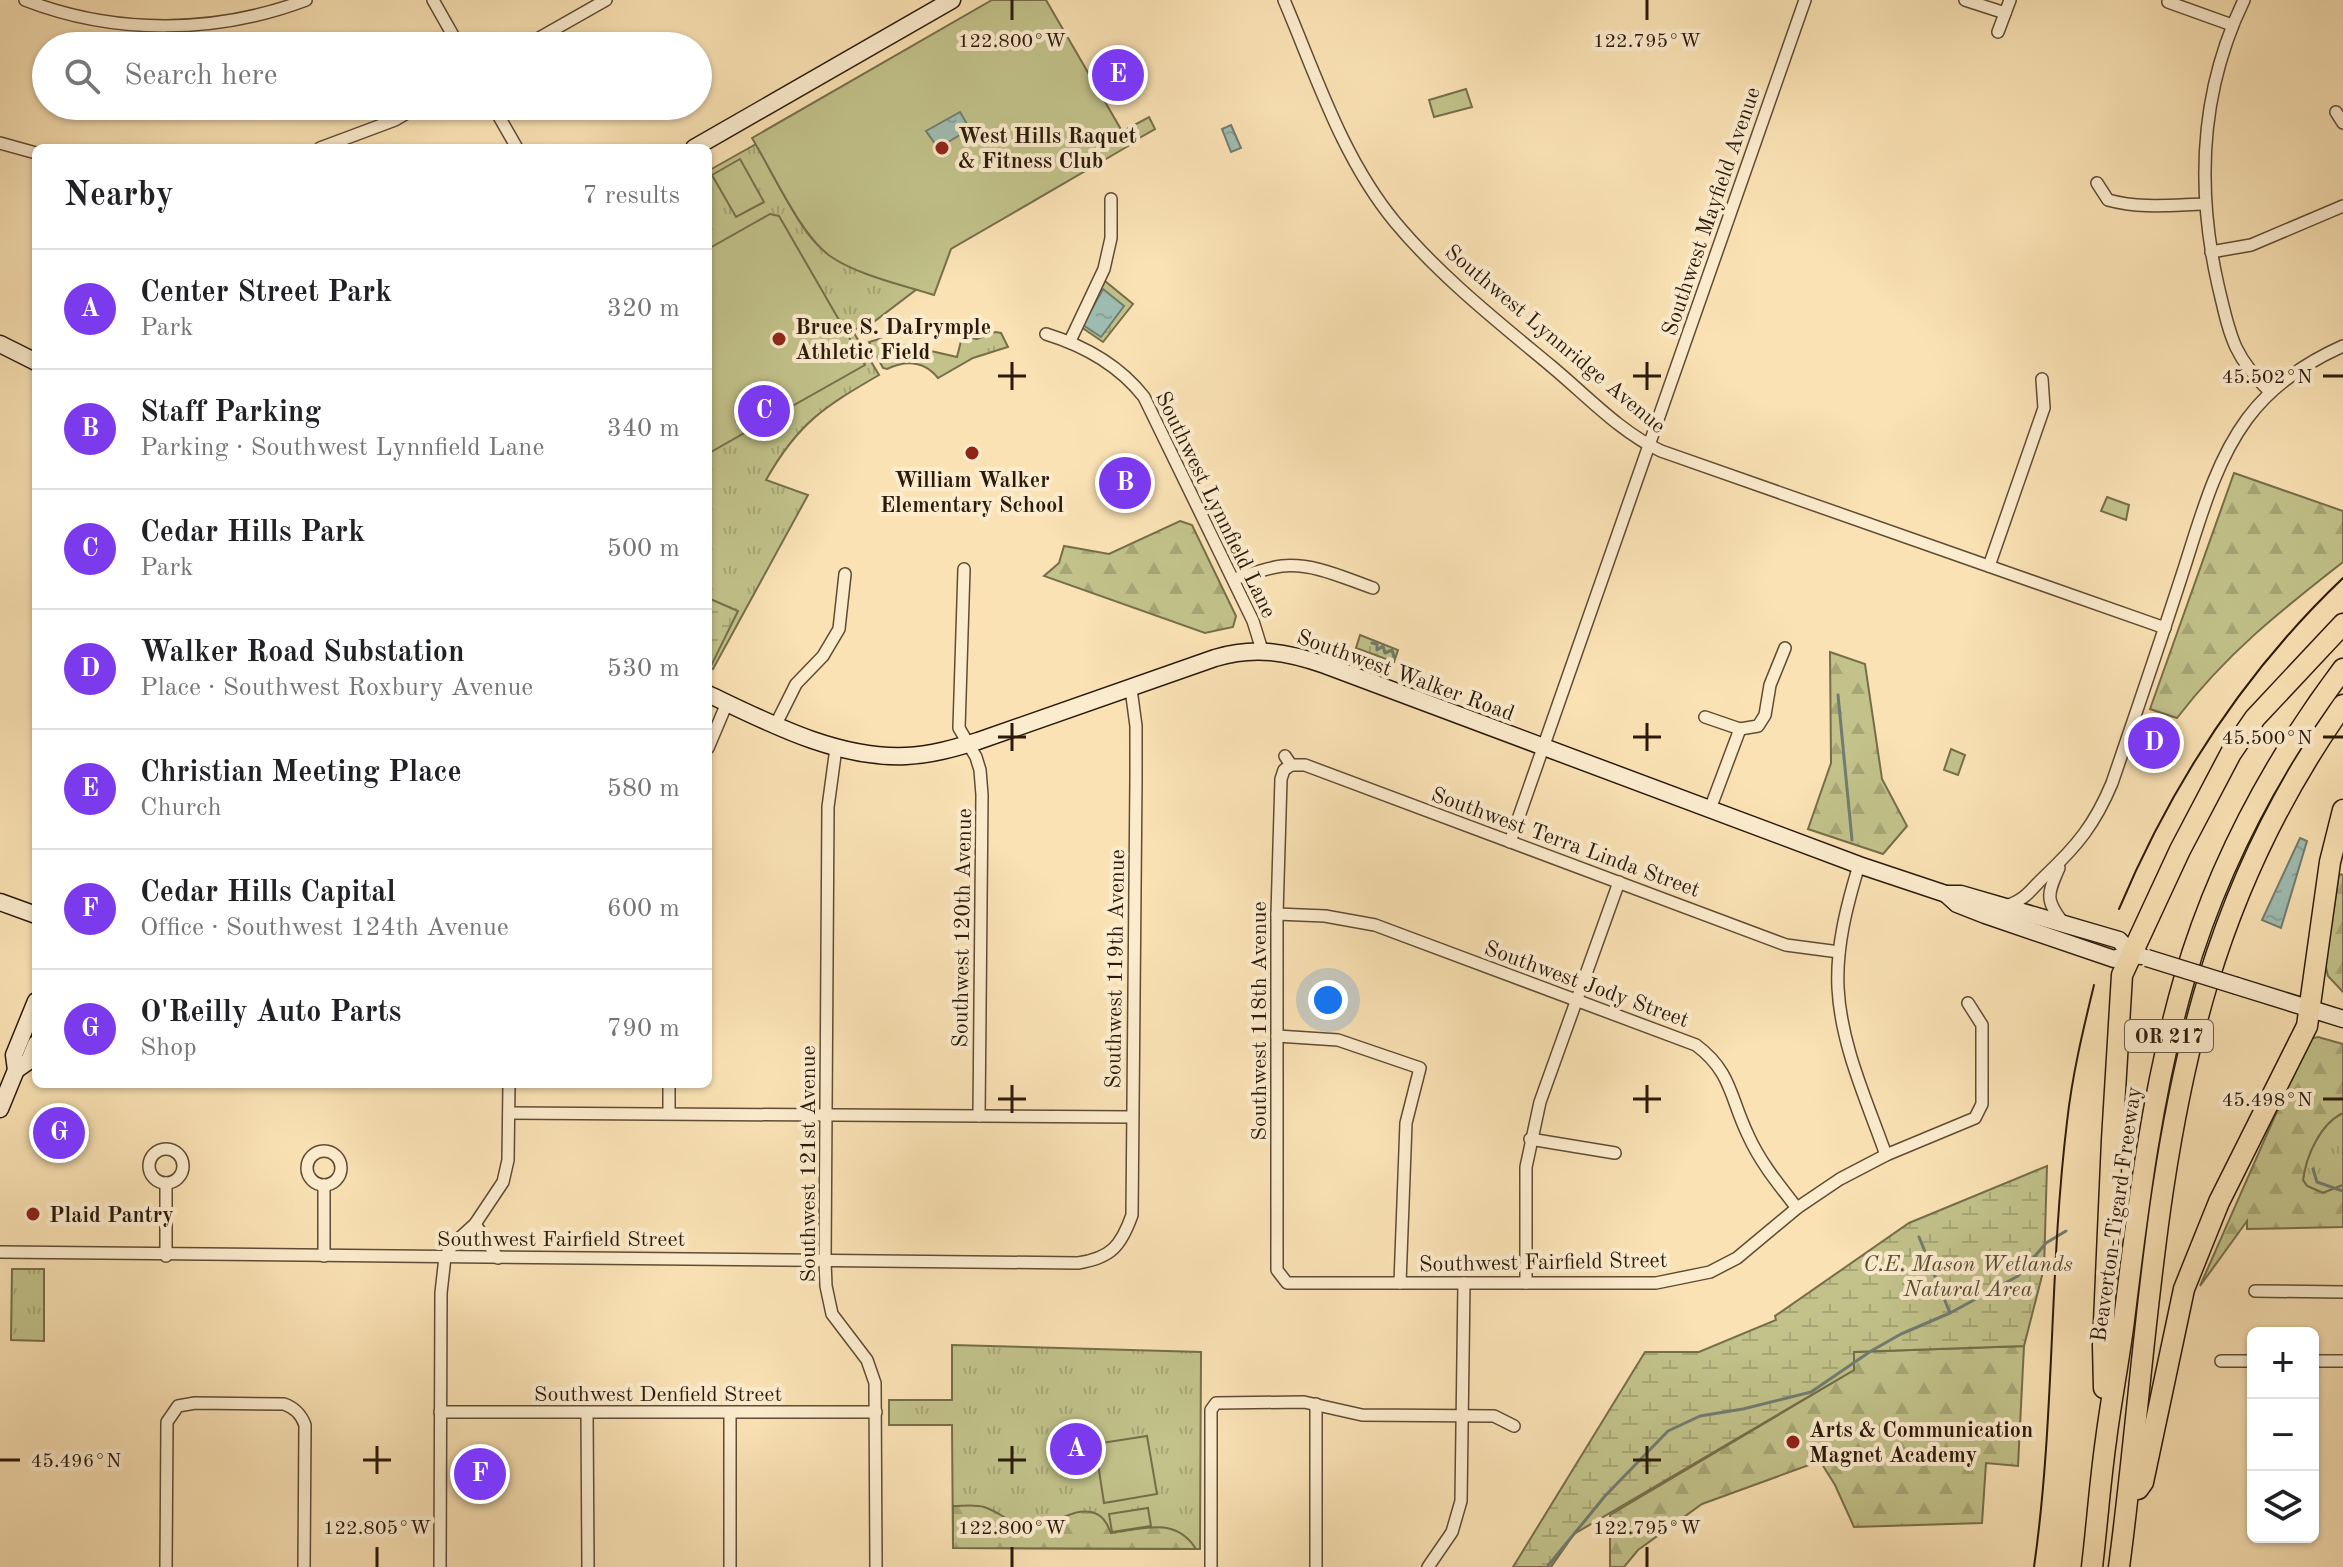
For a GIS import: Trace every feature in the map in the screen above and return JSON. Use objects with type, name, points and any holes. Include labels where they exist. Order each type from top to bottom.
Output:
[{"type":"highway","points":[[2106,1441],[2103,1345],[2122,975],[2139,955],[2200,809],[2231,753],[2255,718],[2343,624]]},
{"type":"highway","name":"Beaverton-Tigard Freeway","points":[[2092,1567],[2106,1441],[2148,1144],[2159,1083],[2185,978],[2216,889],[2241,832],[2293,740],[2343,669]]},
{"type":"highway","name":"Beaverton-Tigard Freeway","points":[[2119,1567],[2159,1223],[2195,1027],[2232,914],[2264,839],[2303,766],[2343,705]]},
{"type":"highway","points":[[2127,1506],[2143,1482],[2184,1289],[2219,1202],[2307,1026],[2330,862],[2343,810]]},
{"type":"main road","points":[[701,144],[952,0]]},
{"type":"main road","points":[[0,344],[32,360]]},
{"type":"main road","name":"Southwest Walker Road","points":[[712,696],[836,748],[871,755],[905,756],[967,744],[1215,658],[1262,650],[1306,659],[1859,865],[1946,894],[1961,894],[2119,940],[2139,955],[2343,1019]]},
{"type":"main road","name":"Southwest Walker Road","points":[[1946,894],[1957,904],[2100,955],[2114,959],[2139,955]]},
{"type":"main road","points":[[0,902],[32,914]]},
{"type":"main road","points":[[0,1109],[16,1070],[14,1055],[32,1011]]},
{"type":"main road","points":[[16,1070],[29,1061],[32,1054]]},
{"type":"street","points":[[25,0],[50,10],[106,22],[161,26],[214,24],[306,0]]},
{"type":"street","points":[[433,0],[451,32]]},
{"type":"street","points":[[550,32],[606,0]]},
{"type":"street","name":"Southwest Lynnridge Avenue","points":[[1284,0],[1344,142],[1393,220],[1482,308],[1631,434],[1650,446],[2165,628]]},
{"type":"street","name":"Southwest Mayfield Avenue","points":[[1510,842],[1805,0]]},
{"type":"street","points":[[1965,0],[2005,13]]},
{"type":"street","points":[[1998,32],[2010,0]]},
{"type":"street","points":[[2244,0],[2232,25],[2208,114],[2204,154],[2205,204],[2211,252],[2234,348],[2252,375],[2270,392]]},
{"type":"street","points":[[2168,2],[2232,25]]},
{"type":"street","points":[[331,144],[395,120]]},
{"type":"street","points":[[501,120],[515,144]]},
{"type":"street","points":[[0,143],[32,152]]},
{"type":"street","points":[[2097,183],[2108,200],[2130,205],[2205,204]]},
{"type":"street","points":[[1070,341],[1104,269],[1111,238],[1111,199]]},
{"type":"street","points":[[2211,252],[2251,245],[2343,206]]},
{"type":"street","name":"Southwest Lynnfield Lane","points":[[1046,334],[1070,341],[1104,358],[1144,397],[1234,579],[1256,627],[1262,650]]},
{"type":"street","points":[[2005,907],[2028,896],[2061,863],[2087,833],[2100,811],[2211,490],[2227,452],[2248,417],[2270,392],[2303,366],[2343,346]]},
{"type":"street","points":[[1989,566],[2044,408],[2042,379]]},
{"type":"street","points":[[1234,579],[1266,569],[1298,566],[1316,568],[1373,588]]},
{"type":"street","name":"Southwest 120th Avenue","points":[[964,569],[959,728],[976,757],[982,795],[979,1116]]},
{"type":"street","points":[[776,724],[796,684],[823,656],[839,629],[845,574]]},
{"type":"street","points":[[1705,717],[1740,729],[1758,726],[1765,715],[1770,685],[1785,648]]},
{"type":"street","name":"Southwest 119th Avenue","points":[[1117,1246],[1125,1235],[1132,1215],[1136,753],[1131,689]]},
{"type":"street","points":[[712,739],[727,703]]},
{"type":"street","points":[[1710,809],[1740,729]]},
{"type":"street","name":"Southwest 121st Avenue","points":[[836,748],[828,807],[826,1286],[832,1314],[867,1360],[875,1383],[876,1567]]},
{"type":"street","name":"Southwest Terra Linda Street","points":[[1288,760],[1786,945],[1839,952]]},
{"type":"street","name":"Southwest 118th Avenue","points":[[1283,1280],[1277,1264],[1277,914],[1281,774],[1288,760]]},
{"type":"street","points":[[2061,863],[2049,895],[2051,908],[2064,924]]},
{"type":"street","points":[[1859,865],[1839,952],[1838,986],[1844,1031],[1886,1155]]},
{"type":"street","points":[[1526,1283],[1526,1167],[1530,1139],[1540,1102],[1619,882]]},
{"type":"street","name":"Southwest Jody Street","points":[[1277,914],[1325,916],[1375,925],[1696,1045],[1723,1070],[1748,1136],[1765,1167],[1797,1208]]},
{"type":"street","name":"Southwest Fairfield Street","points":[[1283,1280],[1291,1283],[1656,1283],[1710,1272],[1737,1258],[1797,1208],[1840,1179],[1928,1136],[1970,1122],[1979,1113],[1982,1104],[1982,1025],[1968,1003]]},
{"type":"street","points":[[1277,1036],[1338,1040],[1420,1068],[1406,1123],[1400,1283]]},
{"type":"street","points":[[440,1567],[441,1293],[445,1257],[453,1244],[475,1224],[503,1182],[508,1160],[509,1088]]},
{"type":"street","points":[[669,1088],[669,1113]]},
{"type":"street","points":[[509,1113],[1132,1117]]},
{"type":"street","points":[[1530,1139],[1615,1153]]},
{"type":"street","points":[[166,1183],[166,1256]]},
{"type":"street","points":[[324,1185],[324,1256]]},
{"type":"street","points":[[475,1224],[498,1258]]},
{"type":"street","name":"Southwest Fairfield Street","points":[[0,1252],[1078,1263],[1106,1256],[1117,1246]]},
{"type":"street","points":[[1428,1567],[1452,1532],[1461,1501],[1464,1283]]},
{"type":"street","points":[[2255,1291],[2343,1292]]},
{"type":"street","points":[[2221,1361],[2247,1361]]},
{"type":"street","points":[[2319,1361],[2343,1361]]},
{"type":"street","points":[[1211,1567],[1211,1410],[1216,1403],[1316,1404],[1362,1415],[1498,1416],[1514,1426]]},
{"type":"street","points":[[166,1567],[166,1429],[169,1416],[183,1404],[284,1404],[302,1417],[305,1425],[304,1567]]},
{"type":"street","points":[[1316,1404],[1316,1567]]},
{"type":"street","name":"Southwest Denfield Street","points":[[440,1412],[876,1412]]},
{"type":"street","points":[[587,1413],[588,1567]]},
{"type":"street","points":[[730,1413],[730,1567]]},
{"type":"green space","name":"West Hills Raquet & Fitness Club","points":[[992,0],[1046,0],[1130,145],[951,249],[934,295],[841,263],[808,233],[752,138]]},
{"type":"green space","points":[[1466,89],[1472,107],[1434,117],[1429,100]]},
{"type":"green space","points":[[1149,117],[1155,129],[1134,141],[1127,129]]},
{"type":"green space","points":[[756,144],[795,214],[821,248],[854,268],[917,289],[867,327],[854,329],[879,375],[828,407],[801,430],[766,480],[808,495],[713,669],[712,669],[712,169]]},
{"type":"green space","points":[[740,159],[764,202],[736,217],[712,175]]},
{"type":"green space","name":"Bruce S. DaIrymple Athletic Field","points":[[770,214],[779,216],[865,365],[712,451],[712,247]]},
{"type":"green space","points":[[1105,281],[1133,304],[1103,342],[1081,327]]},
{"type":"green space","points":[[995,332],[1001,333],[1008,347],[973,358],[938,378],[921,365],[901,364],[883,368],[869,342],[879,339],[957,357],[962,337],[977,339]]},
{"type":"green space","points":[[2234,473],[2343,511],[2343,562],[2235,653],[2177,718],[2150,709]]},
{"type":"green space","points":[[2107,497],[2129,505],[2126,520],[2101,511]]},
{"type":"green space","points":[[1180,521],[1192,525],[1236,616],[1233,627],[1205,633],[1044,576],[1059,563],[1064,546],[1109,554]]},
{"type":"green space","points":[[712,600],[738,611],[712,664]]},
{"type":"green space","points":[[1360,635],[1398,650],[1394,662],[1356,648]]},
{"type":"green space","points":[[1830,652],[1865,664],[1882,779],[1907,826],[1883,854],[1808,829],[1831,763]]},
{"type":"green space","points":[[1951,749],[1965,755],[1958,775],[1944,770]]},
{"type":"green space","points":[[2339,874],[2343,875],[2343,992],[2328,976],[2325,964]]},
{"type":"green space","points":[[2318,1037],[2343,1044],[2343,1113],[2321,1133],[2307,1161],[2303,1180],[2307,1186],[2323,1193],[2343,1185],[2343,1227],[2247,1229],[2247,1221],[2200,1286],[2309,1039]]},
{"type":"green space","points":[[2343,1113],[2343,1185],[2323,1193],[2307,1186],[2303,1180],[2305,1171],[2321,1133]]},
{"type":"green space","name":"C.E. Mason Wetlands Natural Area","points":[[2047,1166],[2044,1268],[2024,1346],[1854,1352],[1854,1370],[1574,1534],[1551,1567],[1513,1567],[1645,1352],[1699,1352],[1776,1320],[1775,1316],[1909,1223]]},
{"type":"green space","points":[[12,1269],[44,1269],[44,1341],[11,1340]]},
{"type":"green space","points":[[952,1345],[1201,1352],[1200,1549],[953,1548],[952,1425],[889,1425],[889,1400],[952,1400]]},
{"type":"green space","points":[[2024,1346],[2018,1466],[1986,1463],[1982,1523],[1854,1527],[1820,1461],[1702,1504],[1638,1550],[1624,1567],[1610,1567],[1610,1515],[1854,1370],[1854,1352]]},
{"type":"green space","points":[[1147,1436],[1157,1494],[1104,1503],[1095,1444]]},
{"type":"green space","points":[[953,1506],[980,1506],[1013,1522],[1036,1526],[1077,1512],[1091,1512],[1104,1520],[1111,1533],[1169,1528],[1188,1539],[1196,1549],[953,1548]]},
{"type":"green space","points":[[1148,1508],[1151,1526],[1112,1532],[1109,1514]]},
{"type":"water","points":[[960,112],[970,129],[938,148],[926,131]]},
{"type":"water","points":[[1231,125],[1241,148],[1231,152],[1222,129]]},
{"type":"water","points":[[1103,289],[1124,306],[1101,337],[1083,325]]},
{"type":"water","points":[[2300,838],[2307,841],[2281,928],[2262,920]]},
{"type":"waterway","points":[[1372,643],[1377,644],[1377,650],[1383,646],[1385,653],[1392,650],[1394,657]]},
{"type":"waterway","points":[[1838,695],[1852,840]]},
{"type":"waterway","points":[[2313,1169],[2317,1182],[2343,1191]]},
{"type":"waterway","points":[[1547,1567],[1605,1496],[1668,1431],[1700,1416],[1811,1392],[1901,1334],[1950,1313],[2018,1276],[2046,1243],[2066,1231]]},
{"type":"waterway","points":[[1919,1237],[1950,1313]]},
{"type":"tram line","points":[[2119,909],[2162,817],[2214,732],[2274,652],[2343,578]]},
{"type":"tram line","points":[[2034,1567],[2045,1456],[2061,1178],[2075,1070],[2094,985]]},
{"type":"place","name":"Christian Meeting Place","points":[[1118,75]]},
{"type":"place","name":"West Hills Raquet & Fitness Club","points":[[942,148]]},
{"type":"place","name":"Bruce S. DaIrymple Athletic Field","points":[[779,339]]},
{"type":"place","name":"Cedar Hills Park","points":[[764,411]]},
{"type":"place","name":"William Walker Elementary School","points":[[972,453]]},
{"type":"place","name":"Staff Parking","points":[[1125,483]]},
{"type":"place","name":"Walker Road Substation","points":[[2154,743]]},
{"type":"place","name":"O'Reilly Auto Parts","points":[[59,1133]]},
{"type":"place","name":"Plaid Pantry","points":[[33,1214]]},
{"type":"place","name":"Arts & Communication Magnet Academy","points":[[1793,1442]]},
{"type":"place","name":"Center Street Park","points":[[1076,1449]]},
{"type":"place","name":"Cedar Hills Capital","points":[[480,1474]]}]
